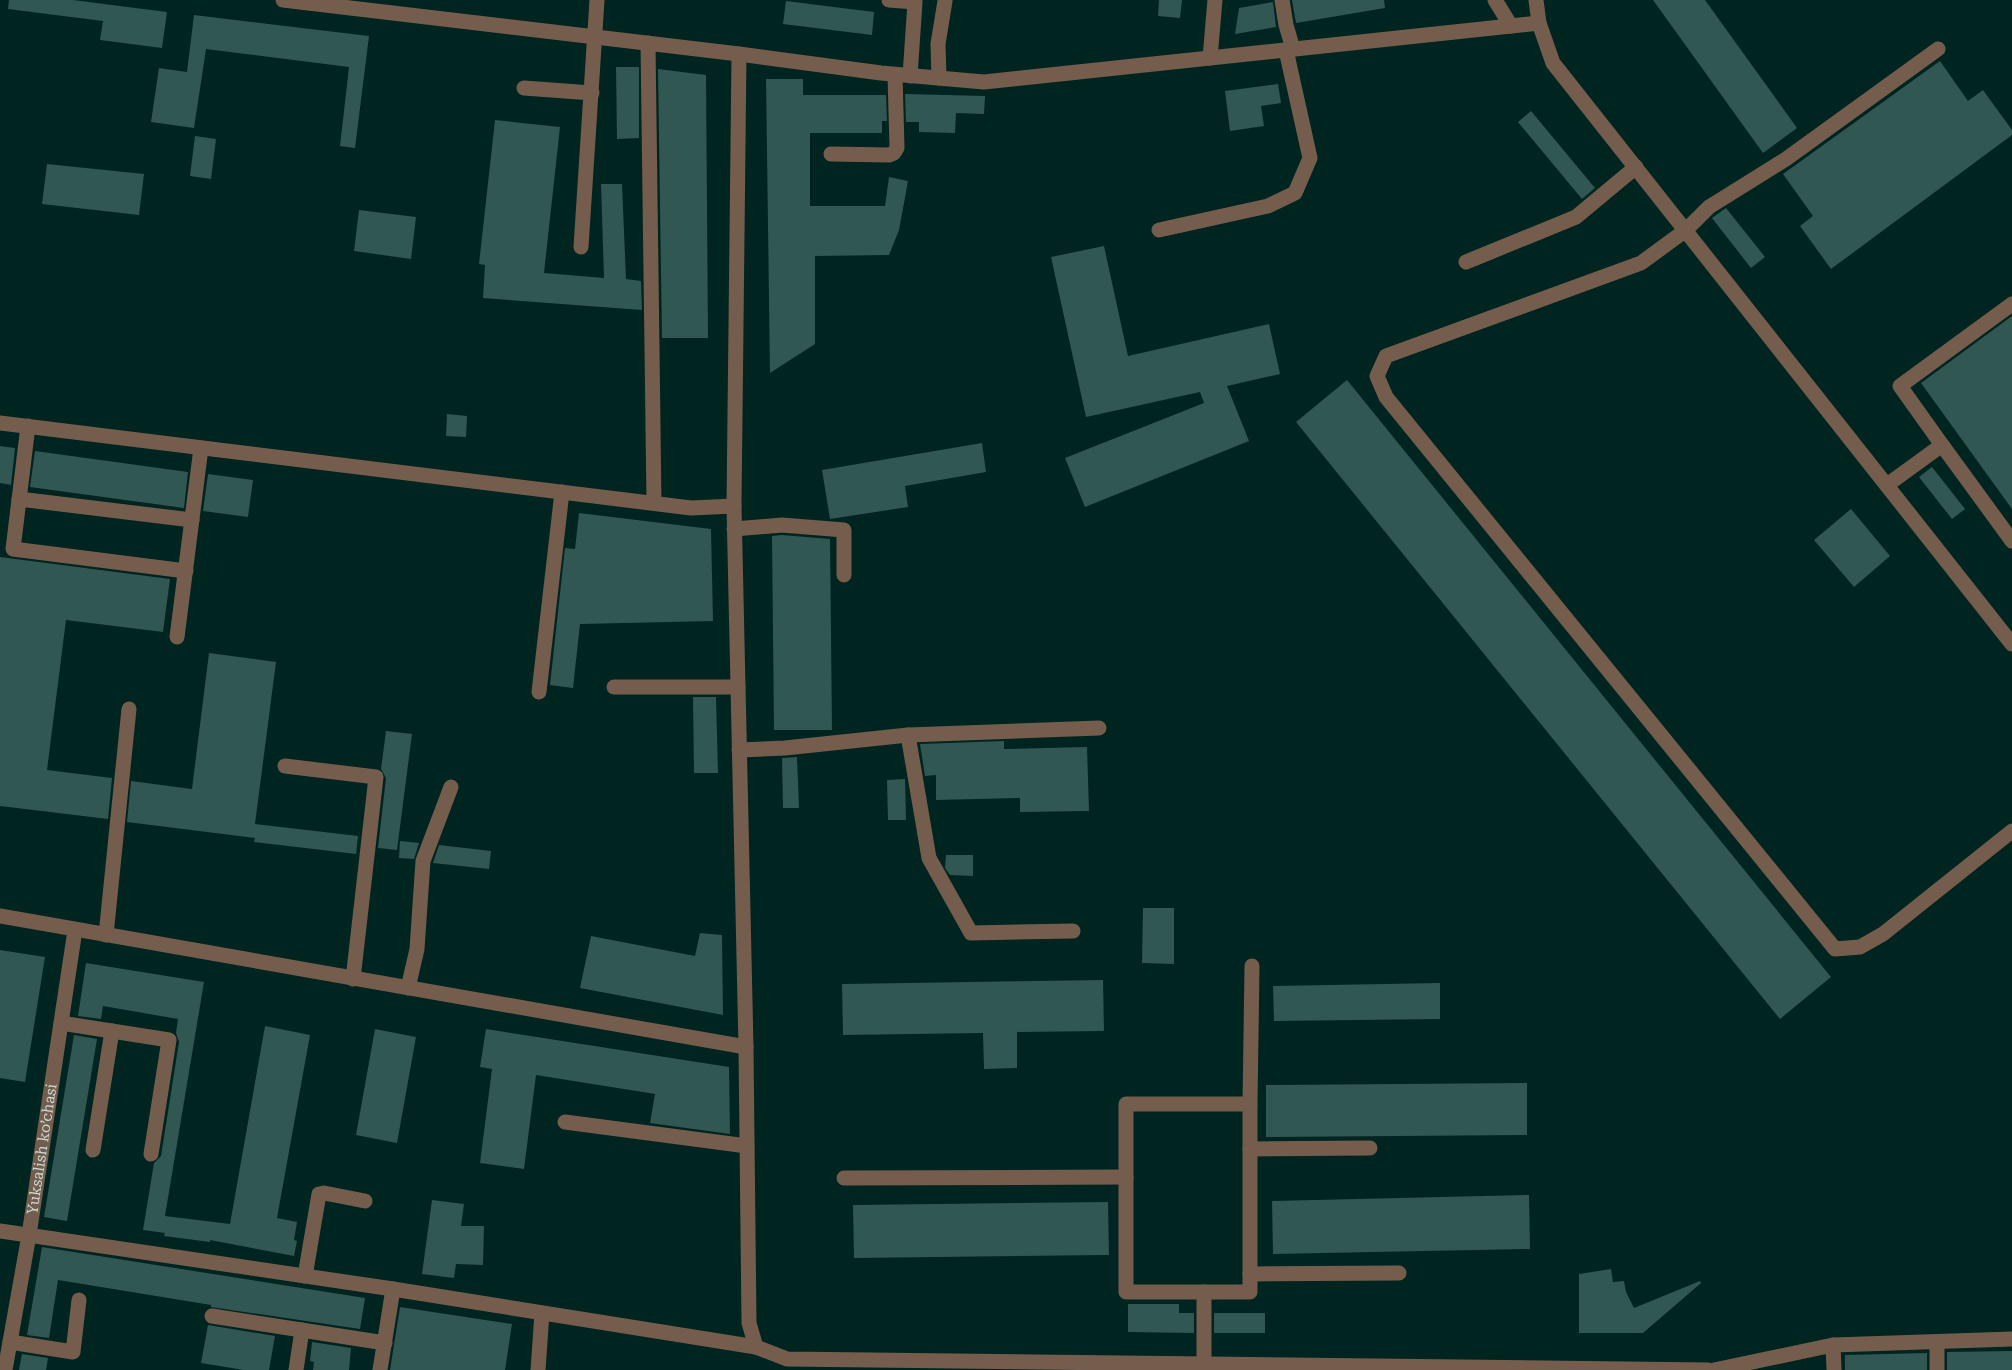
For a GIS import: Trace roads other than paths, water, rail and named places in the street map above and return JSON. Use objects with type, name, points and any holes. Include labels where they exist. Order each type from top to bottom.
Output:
[{"type":"street","points":[[283,0],[902,75],[984,82],[1539,23]]},
{"type":"street","points":[[581,247],[597,0]]},
{"type":"street","points":[[831,154],[889,155],[897,148],[902,75],[915,1],[889,0]]},
{"type":"street","points":[[1210,58],[1215,0]]},
{"type":"street","points":[[1159,230],[1268,206],[1295,193],[1310,158],[1282,0]]},
{"type":"street","points":[[1495,0],[1511,26]]},
{"type":"street","points":[[1536,0],[1539,23],[1553,63],[2012,644]]},
{"type":"street","points":[[939,78],[938,44],[945,1]]},
{"type":"street","points":[[648,43],[654,503]]},
{"type":"street","points":[[1938,49],[1786,159],[1709,207],[1686,230],[1641,263],[1386,356],[1377,376],[1386,397],[1835,949],[1860,948],[1883,934],[2012,831]]},
{"type":"street","points":[[739,54],[734,529],[746,1047],[749,1323],[756,1347]]},
{"type":"street","points":[[524,88],[592,93]]},
{"type":"street","points":[[1466,262],[1576,217],[1636,167]]},
{"type":"street","points":[[2012,304],[1900,386],[2012,541]]},
{"type":"street","points":[[0,423],[691,508],[734,506]]},
{"type":"street","points":[[28,426],[13,549],[186,571]]},
{"type":"street","points":[[1887,484],[1942,445]]},
{"type":"street","points":[[177,637],[201,448]]},
{"type":"street","points":[[539,692],[561,492]]},
{"type":"street","points":[[19,499],[192,520]]},
{"type":"street","points":[[734,529],[783,525],[844,530],[844,575]]},
{"type":"street","points":[[614,687],[738,687]]},
{"type":"street","points":[[106,935],[129,709]]},
{"type":"street","points":[[739,750],[785,748],[908,735],[1099,728]]},
{"type":"street","points":[[908,735],[929,858],[971,933],[1072,931]]},
{"type":"street","points":[[285,766],[376,777],[353,979]]},
{"type":"street","points":[[408,988],[417,949],[423,861],[451,787]]},
{"type":"street","points":[[0,916],[746,1047]]},
{"type":"street","name":"Yuksalish ko’chasi","points":[[5,1370],[29,1235],[75,930]]},
{"type":"street","points":[[1250,1104],[1126,1104],[1126,1292],[1250,1292],[1252,966]]},
{"type":"street","points":[[61,1023],[169,1040],[151,1155]]},
{"type":"street","points":[[93,1150],[112,1031]]},
{"type":"street","points":[[565,1122],[747,1146]]},
{"type":"street","points":[[1250,1149],[1370,1148]]},
{"type":"street","points":[[844,1178],[1126,1177]]},
{"type":"street","points":[[305,1276],[319,1194],[365,1201]]},
{"type":"street","points":[[0,1231],[393,1289],[756,1347],[787,1359],[1204,1367],[1708,1370]]},
{"type":"street","points":[[1250,1274],[1399,1273]]},
{"type":"street","points":[[380,1370],[393,1289]]},
{"type":"street","points":[[1204,1292],[1204,1367]]},
{"type":"street","points":[[10,1342],[73,1353],[79,1300]]},
{"type":"street","points":[[538,1370],[542,1313]]},
{"type":"street","points":[[212,1316],[385,1343]]},
{"type":"street","points":[[296,1370],[302,1330]]},
{"type":"street","points":[[1714,1370],[1833,1346],[2012,1339]]},
{"type":"street","points":[[1936,1342],[1937,1370]]},
{"type":"street","points":[[1833,1346],[1834,1370]]},
{"type":"street","points":[[0,1369],[5,1370]]}]
